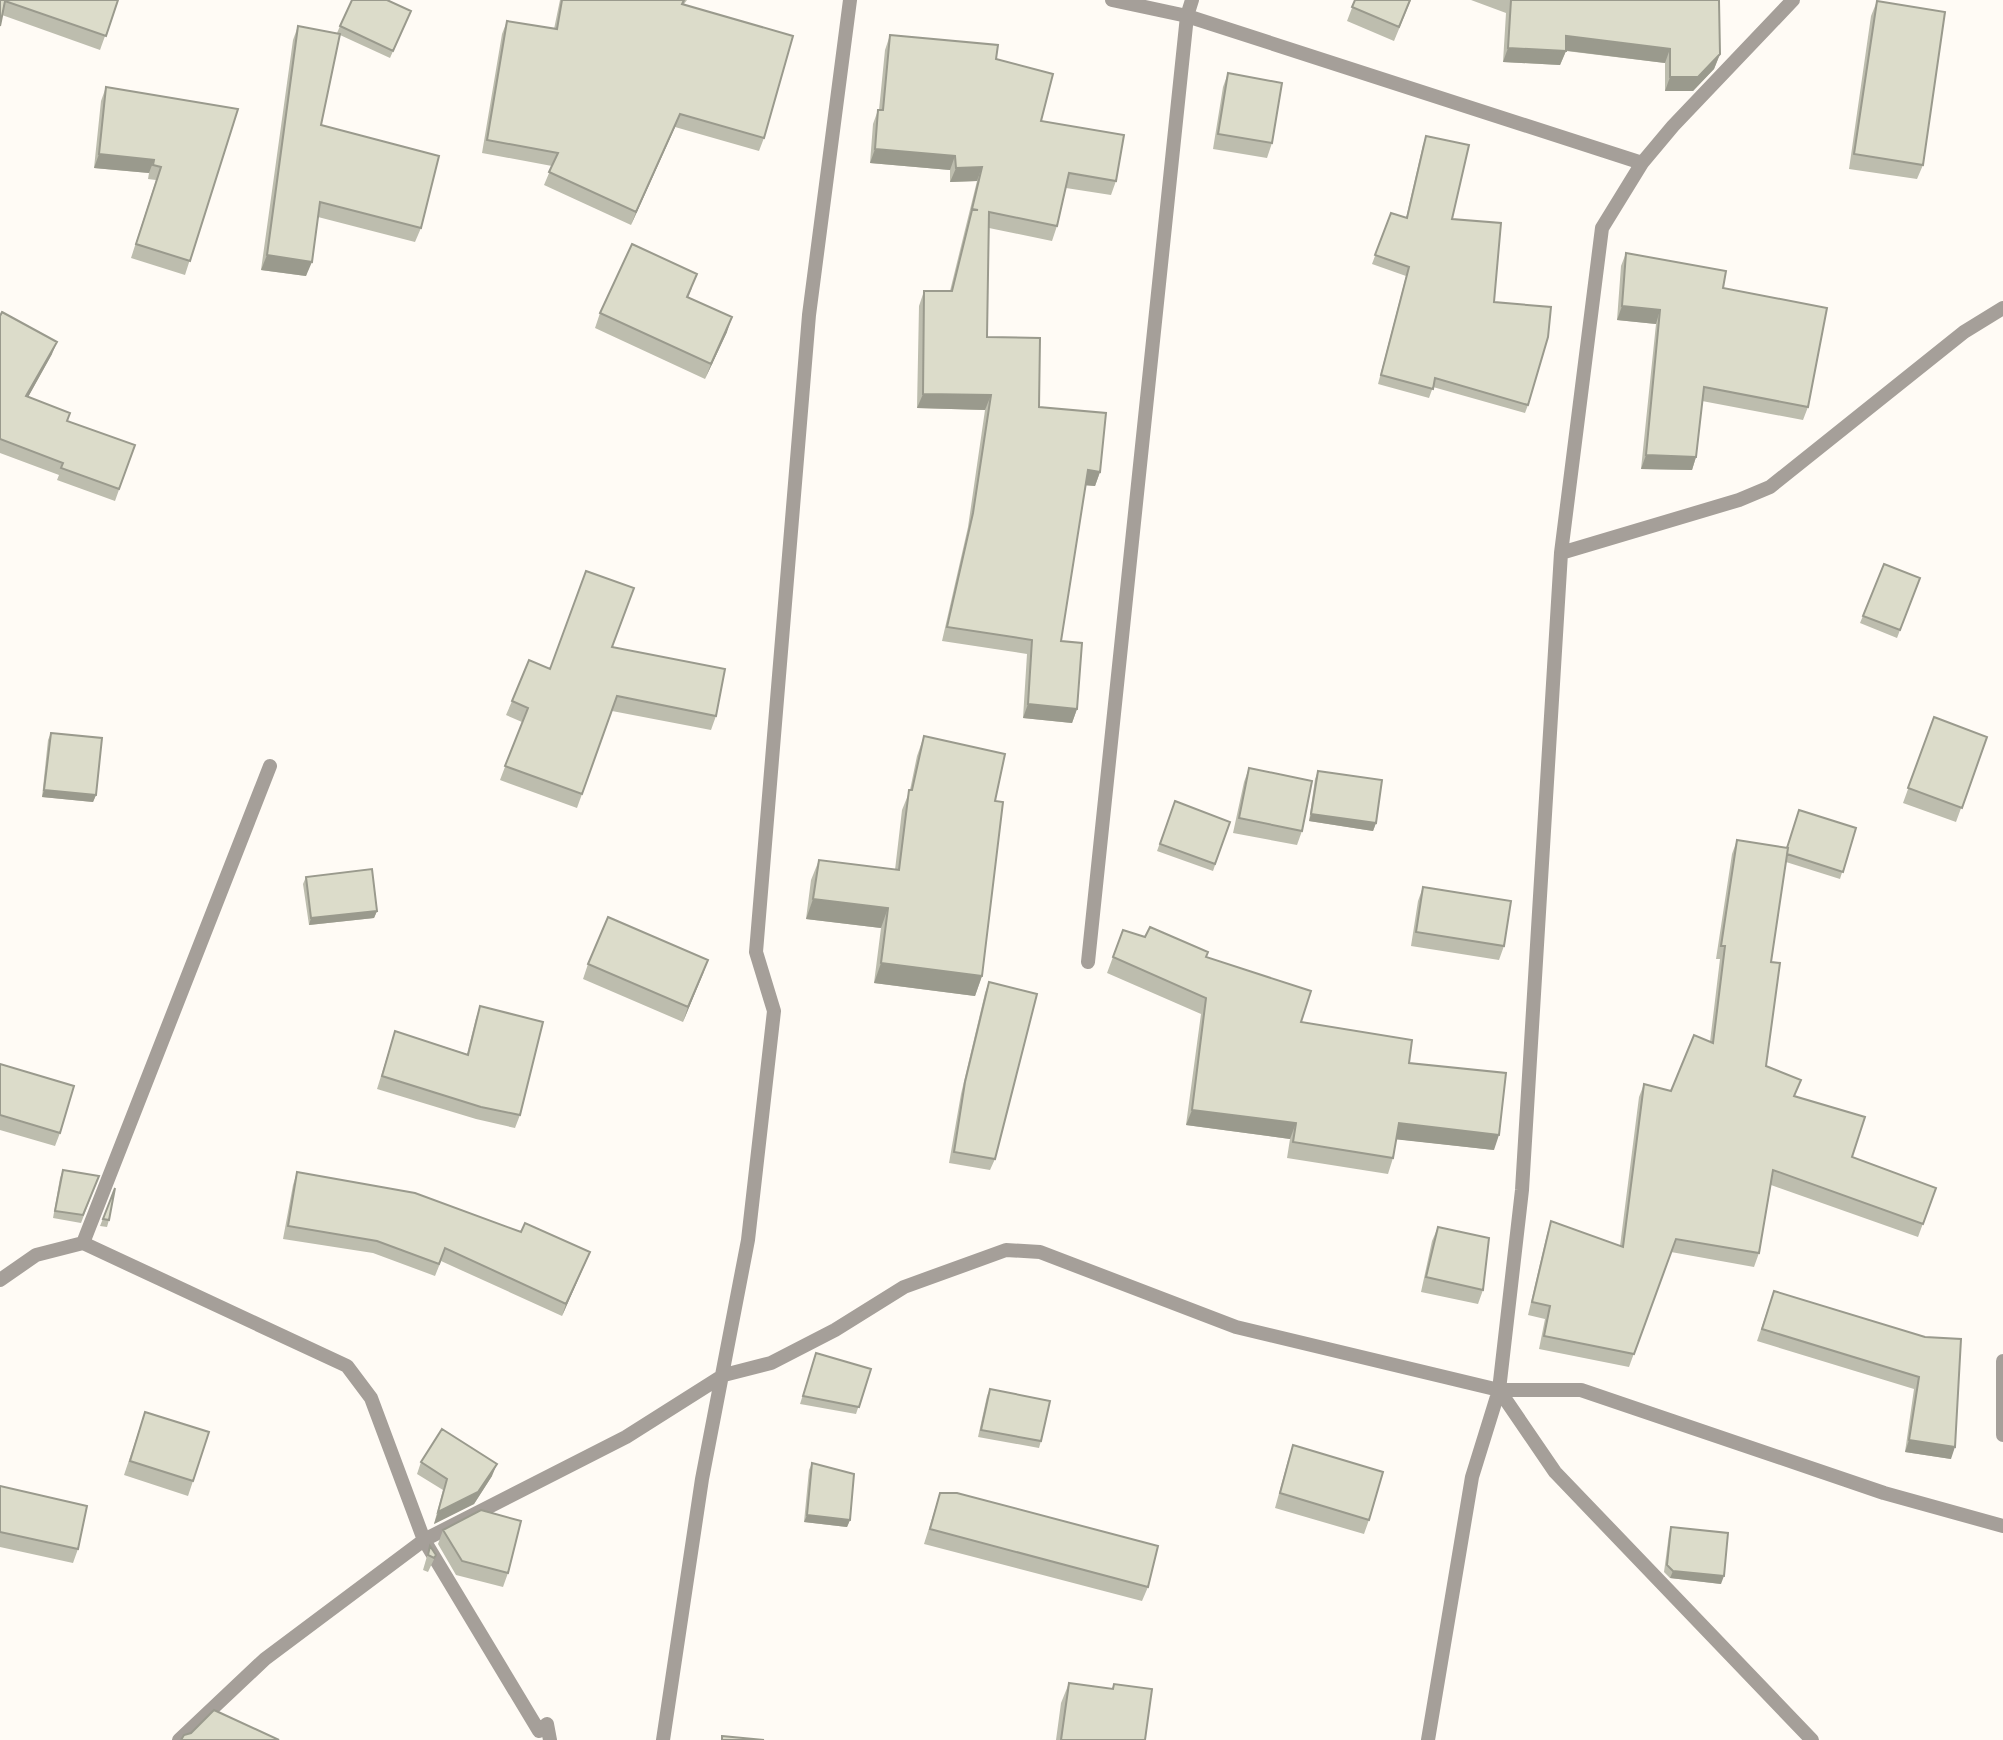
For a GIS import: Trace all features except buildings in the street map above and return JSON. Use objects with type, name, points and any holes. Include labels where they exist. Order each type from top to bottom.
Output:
[{"type":"street","points":[[663,1740],[702,1479],[723,1375],[730,1320],[748,1240],[774,1011],[756,952],[809,315],[850,0]]},
{"type":"street","points":[[1112,0],[1187,16],[1642,163]]},
{"type":"street","points":[[1088,962],[1187,16],[1192,0]]},
{"type":"street","points":[[1428,1740],[1472,1477],[1499,1390],[1522,1190],[1561,553],[1602,228],[1642,163],[1672,126],[1793,0]]},
{"type":"street","points":[[1561,553],[1739,500],[1770,487],[1964,332],[2003,307]]},
{"type":"street","points":[[83,1242],[270,766]]},
{"type":"street","points":[[0,1280],[36,1255],[83,1242],[346,1366],[371,1398],[424,1540],[539,1731],[547,1724],[551,1740]]},
{"type":"street","points":[[179,1740],[265,1659],[424,1540],[626,1437],[723,1375],[771,1363],[835,1331],[904,1287],[1006,1250],[1040,1252],[1237,1327],[1499,1390],[1581,1390],[1884,1493],[2003,1526]]},
{"type":"street","points":[[2003,1361],[2003,1434]]},
{"type":"street","points":[[1499,1390],[1555,1472],[1812,1740]]}]
